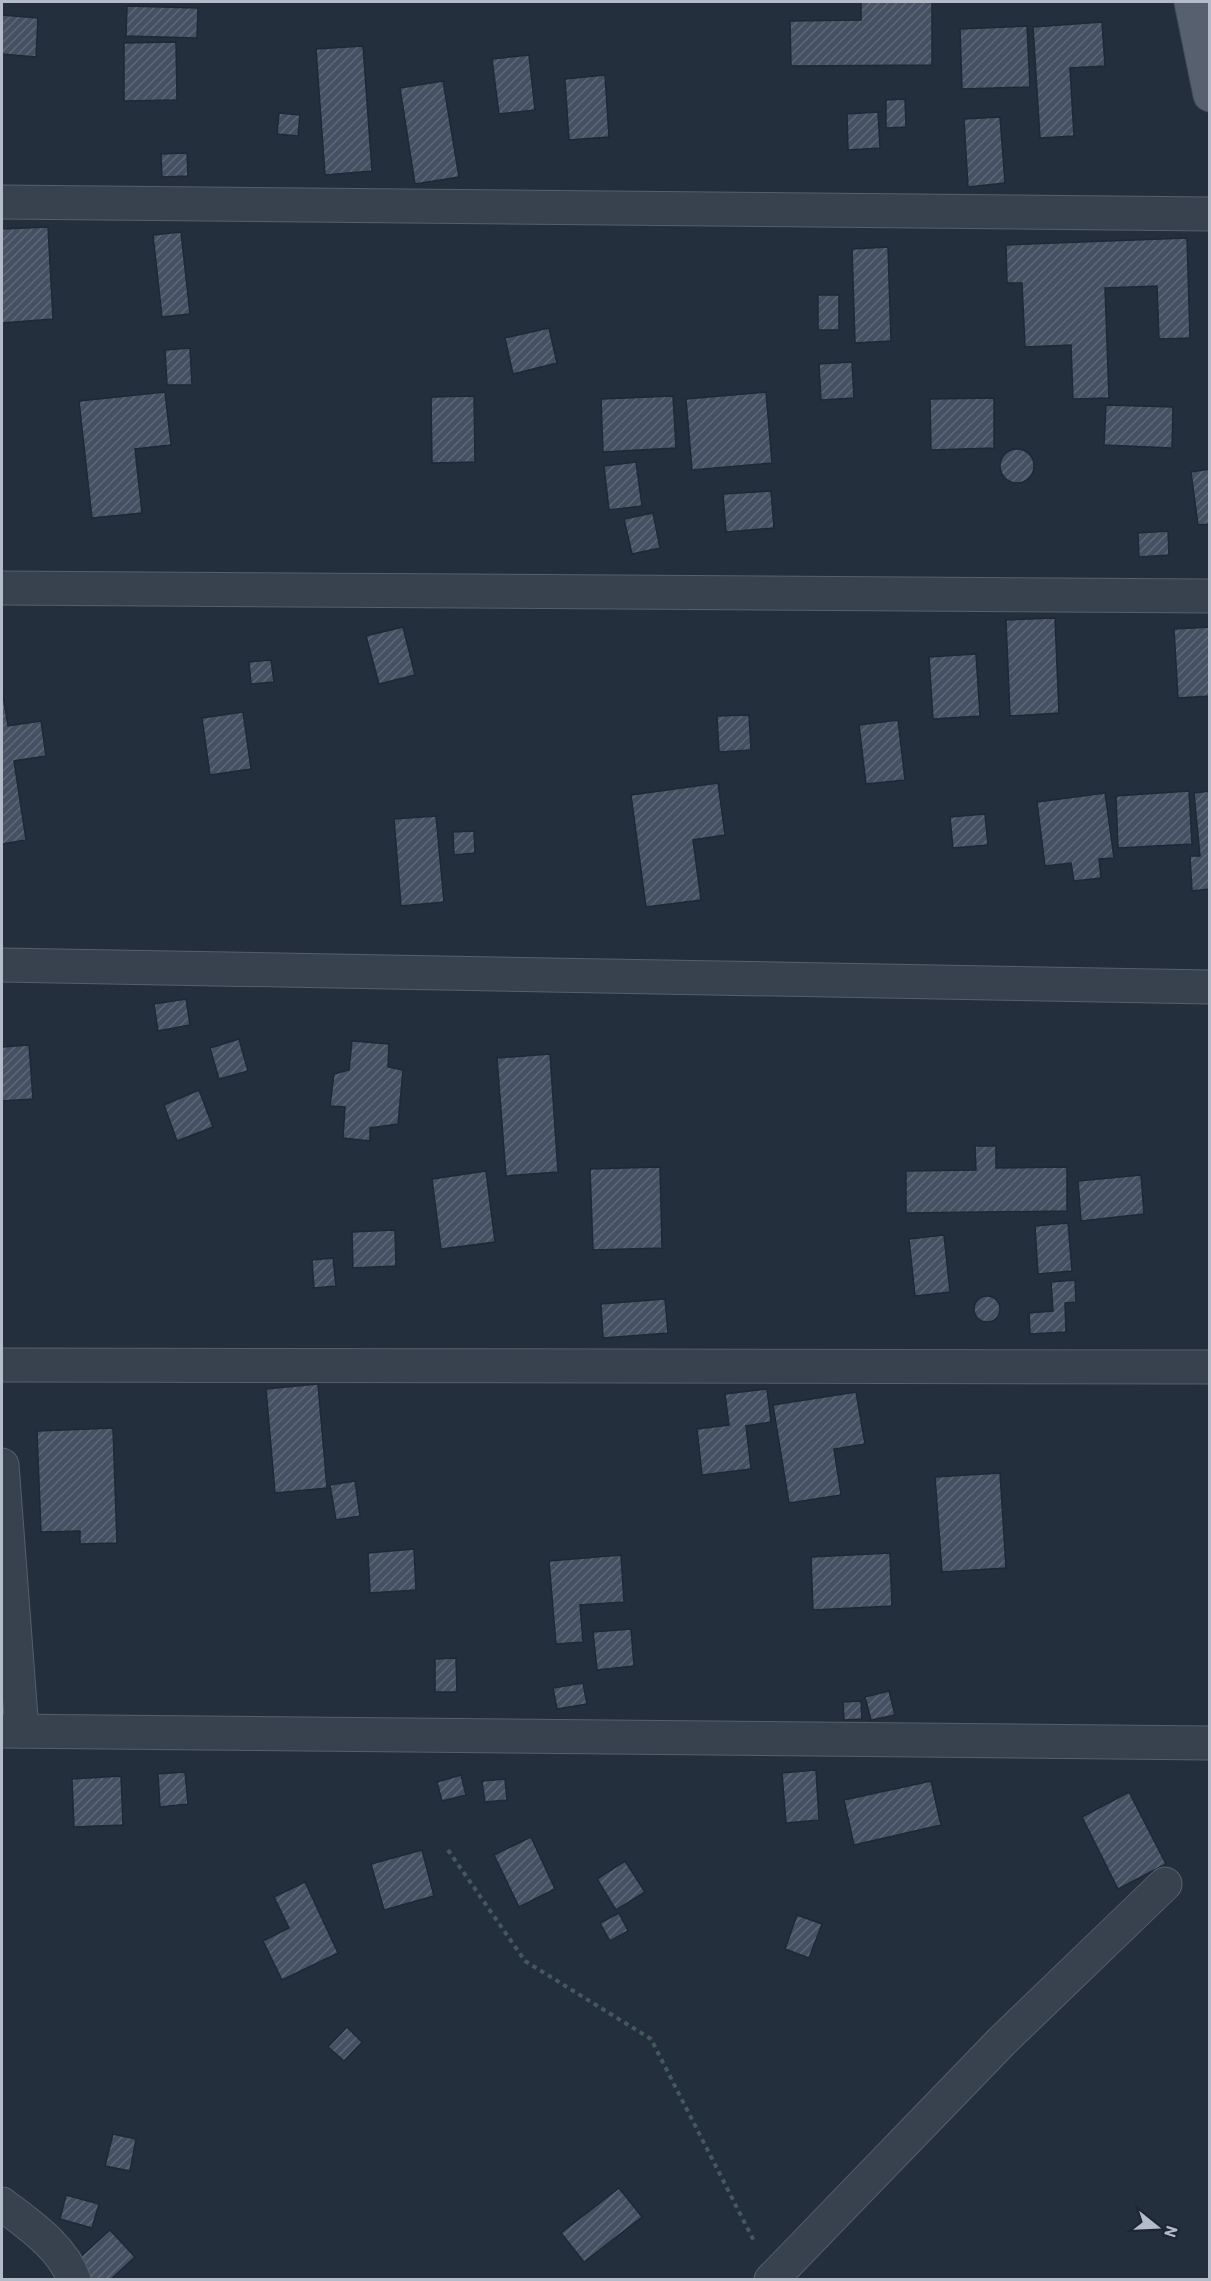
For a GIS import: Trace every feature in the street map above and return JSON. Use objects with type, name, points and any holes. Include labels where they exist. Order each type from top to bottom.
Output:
[{"type":"main road","points":[[1191,2],[1209,95]]},
{"type":"street","points":[[2,202],[1209,214]]},
{"type":"street","points":[[2,588],[1209,596]]},
{"type":"street","points":[[2,965],[1209,987]]},
{"type":"street","points":[[2,1365],[1209,1367]]},
{"type":"street","points":[[2,1465],[12,1731],[1209,1743]]},
{"type":"street","points":[[772,2278],[1002,2042],[1165,1884]]},
{"type":"street","points":[[2,2204],[56,2251],[74,2280]]},
{"type":"path","points":[[448,1850],[525,1961],[651,2039],[772,2278]]},
{"type":"building","points":[[861,2],[932,2],[932,65],[791,66],[790,21],[861,20]]},
{"type":"building","points":[[127,6],[198,8],[197,38],[126,36]]},
{"type":"building","points":[[2,15],[38,18],[36,57],[2,54]]},
{"type":"building","points":[[1102,22],[1105,66],[1070,68],[1074,136],[1040,138],[1033,27]]},
{"type":"building","points":[[1027,26],[1030,87],[962,89],[960,29]]},
{"type":"building","points":[[176,42],[177,100],[124,101],[124,43]]},
{"type":"building","points":[[363,46],[372,171],[325,175],[316,49]]},
{"type":"building","points":[[529,55],[535,110],[499,114],[492,59]]},
{"type":"building","points":[[605,75],[609,137],[569,140],[565,79]]},
{"type":"building","points":[[443,81],[459,177],[415,184],[400,88]]},
{"type":"building","points":[[905,99],[906,127],[886,128],[886,100]]},
{"type":"building","points":[[878,112],[880,148],[848,150],[847,114]]},
{"type":"building","points":[[279,113],[300,115],[298,136],[277,134]]},
{"type":"building","points":[[1000,117],[1005,183],[968,187],[964,119]]},
{"type":"building","points":[[187,153],[188,176],[162,177],[161,154]]},
{"type":"building","points":[[48,227],[53,319],[2,323],[2,229]]},
{"type":"building","points":[[181,232],[190,314],[162,317],[153,235]]},
{"type":"building","points":[[1187,238],[1190,338],[1159,339],[1157,286],[1105,288],[1109,398],[1073,399],[1071,345],[1025,347],[1022,283],[1007,283],[1006,245]]},
{"type":"building","points":[[888,247],[891,341],[855,343],[852,249]]},
{"type":"building","points":[[818,295],[839,295],[839,330],[818,330]]},
{"type":"building","points":[[549,328],[557,363],[513,374],[505,338]]},
{"type":"building","points":[[190,348],[192,385],[167,385],[165,350]]},
{"type":"building","points":[[852,362],[854,398],[821,400],[819,364]]},
{"type":"building","points":[[165,392],[171,445],[135,449],[142,513],[92,518],[79,401]]},
{"type":"building","points":[[766,392],[772,463],[692,470],[686,399]]},
{"type":"building","points":[[474,396],[475,462],[432,463],[431,397]]},
{"type":"building","points":[[673,396],[676,448],[603,452],[601,399]]},
{"type":"building","points":[[994,398],[994,448],[931,450],[930,399]]},
{"type":"building","points":[[1106,405],[1173,407],[1172,448],[1104,445]]},
{"type":"building","points":[[1017,449],[1029,454],[1034,466],[1029,478],[1017,483],[1005,478],[1000,466],[1005,454]]},
{"type":"building","points":[[636,462],[642,506],[609,510],[604,466]]},
{"type":"building","points":[[1210,469],[1210,524],[1198,525],[1191,472]]},
{"type":"building","points":[[771,491],[774,528],[726,532],[723,494]]},
{"type":"building","points":[[653,513],[660,548],[632,554],[624,519]]},
{"type":"building","points":[[1168,531],[1169,555],[1139,557],[1138,533]]},
{"type":"building","points":[[1055,618],[1059,713],[1010,716],[1006,620]]},
{"type":"building","points":[[403,627],[415,675],[379,684],[366,636]]},
{"type":"building","points":[[1210,627],[1210,696],[1178,698],[1174,629]]},
{"type":"building","points":[[976,654],[980,716],[933,719],[929,657]]},
{"type":"building","points":[[271,660],[274,682],[251,684],[249,662]]},
{"type":"building","points":[[2,689],[8,726],[41,721],[46,756],[14,761],[26,840],[2,844]]},
{"type":"building","points":[[243,712],[251,769],[210,775],[202,718]]},
{"type":"building","points":[[749,715],[751,750],[719,752],[717,716]]},
{"type":"building","points":[[898,720],[905,780],[866,784],[859,725]]},
{"type":"building","points":[[718,783],[725,835],[693,840],[701,900],[646,907],[631,795]]},
{"type":"building","points":[[1189,791],[1192,844],[1118,848],[1116,796]]},
{"type":"building","points":[[1210,791],[1210,889],[1192,891],[1190,856],[1200,856],[1194,793]]},
{"type":"building","points":[[1105,793],[1114,858],[1099,859],[1101,878],[1074,881],[1071,863],[1045,866],[1037,802]]},
{"type":"building","points":[[985,814],[988,845],[953,848],[950,817]]},
{"type":"building","points":[[436,816],[444,902],[401,906],[394,819]]},
{"type":"building","points":[[474,831],[475,853],[454,855],[453,832]]},
{"type":"building","points":[[186,999],[190,1025],[158,1031],[154,1004]]},
{"type":"building","points":[[239,1039],[248,1071],[219,1079],[210,1048]]},
{"type":"building","points":[[352,1041],[389,1044],[388,1067],[403,1070],[398,1124],[370,1128],[370,1141],[343,1138],[345,1107],[330,1106],[334,1074],[349,1070]]},
{"type":"building","points":[[29,1045],[33,1099],[2,1101],[2,1047]]},
{"type":"building","points":[[550,1054],[558,1172],[506,1176],[497,1058]]},
{"type":"building","points":[[199,1090],[213,1127],[177,1141],[164,1105]]},
{"type":"building","points":[[975,1146],[996,1146],[996,1168],[1067,1167],[1067,1211],[906,1213],[906,1171],[976,1170]]},
{"type":"building","points":[[660,1167],[662,1248],[593,1250],[590,1169]]},
{"type":"building","points":[[486,1171],[495,1242],[441,1249],[432,1179]]},
{"type":"building","points":[[1141,1175],[1144,1214],[1081,1221],[1078,1181]]},
{"type":"building","points":[[1068,1223],[1072,1271],[1038,1274],[1035,1226]]},
{"type":"building","points":[[395,1230],[396,1266],[353,1268],[352,1232]]},
{"type":"building","points":[[944,1235],[950,1292],[915,1296],[909,1239]]},
{"type":"building","points":[[333,1258],[336,1286],[314,1288],[312,1260]]},
{"type":"building","points":[[1075,1280],[1076,1302],[1065,1303],[1066,1332],[1030,1334],[1029,1313],[1053,1311],[1051,1282]]},
{"type":"building","points":[[987,1296],[996,1300],[1000,1309],[996,1318],[987,1322],[978,1318],[974,1309],[978,1300]]},
{"type":"building","points":[[665,1299],[668,1333],[603,1338],[601,1304]]},
{"type":"building","points":[[318,1384],[327,1488],[275,1493],[266,1389]]},
{"type":"building","points":[[767,1389],[771,1422],[746,1426],[751,1469],[702,1475],[697,1429],[729,1425],[725,1394]]},
{"type":"building","points":[[856,1392],[865,1444],[834,1449],[841,1495],[789,1503],[773,1405]]},
{"type":"building","points":[[113,1428],[117,1543],[80,1544],[80,1531],[41,1532],[37,1431]]},
{"type":"building","points":[[1000,1473],[1006,1568],[942,1572],[935,1477]]},
{"type":"building","points":[[355,1481],[360,1516],[336,1520],[330,1485]]},
{"type":"building","points":[[414,1549],[416,1590],[370,1593],[368,1553]]},
{"type":"building","points":[[890,1553],[892,1606],[813,1610],[811,1557]]},
{"type":"building","points":[[621,1555],[624,1602],[580,1605],[583,1642],[556,1644],[549,1561]]},
{"type":"building","points":[[631,1629],[634,1666],[597,1670],[593,1632]]},
{"type":"building","points":[[456,1658],[457,1692],[435,1692],[435,1659]]},
{"type":"building","points":[[583,1683],[587,1704],[557,1709],[553,1688]]},
{"type":"building","points":[[889,1691],[895,1715],[871,1720],[865,1697]]},
{"type":"building","points":[[861,1701],[862,1719],[844,1720],[843,1702]]},
{"type":"building","points":[[816,1770],[819,1820],[786,1823],[782,1773]]},
{"type":"building","points":[[185,1772],[188,1804],[160,1807],[158,1774]]},
{"type":"building","points":[[461,1775],[466,1795],[442,1801],[437,1782]]},
{"type":"building","points":[[121,1776],[123,1825],[74,1827],[72,1779]]},
{"type":"building","points":[[505,1779],[507,1800],[485,1802],[482,1781]]},
{"type":"building","points":[[931,1781],[941,1825],[854,1845],[844,1800]]},
{"type":"building","points":[[1129,1792],[1166,1864],[1118,1889],[1082,1817]]},
{"type":"building","points":[[531,1837],[555,1889],[519,1907],[494,1855]]},
{"type":"building","points":[[422,1850],[434,1896],[384,1910],[371,1864]]},
{"type":"building","points":[[625,1861],[645,1892],[616,1910],[597,1879]]},
{"type":"building","points":[[305,1882],[338,1953],[282,1980],[263,1941],[289,1928],[274,1897]]},
{"type":"building","points":[[619,1913],[628,1931],[610,1941],[600,1923]]},
{"type":"building","points":[[797,1915],[822,1924],[809,1958],[785,1949]]},
{"type":"building","points":[[347,2027],[362,2042],[344,2061],[328,2047]]},
{"type":"building","points":[[113,2134],[136,2139],[130,2171],[105,2166]]},
{"type":"building","points":[[619,2188],[642,2217],[584,2262],[561,2233]]},
{"type":"building","points":[[66,2195],[99,2204],[92,2228],[60,2219]]},
{"type":"building","points":[[110,2230],[135,2257],[110,2280],[91,2280],[75,2262]]}]
